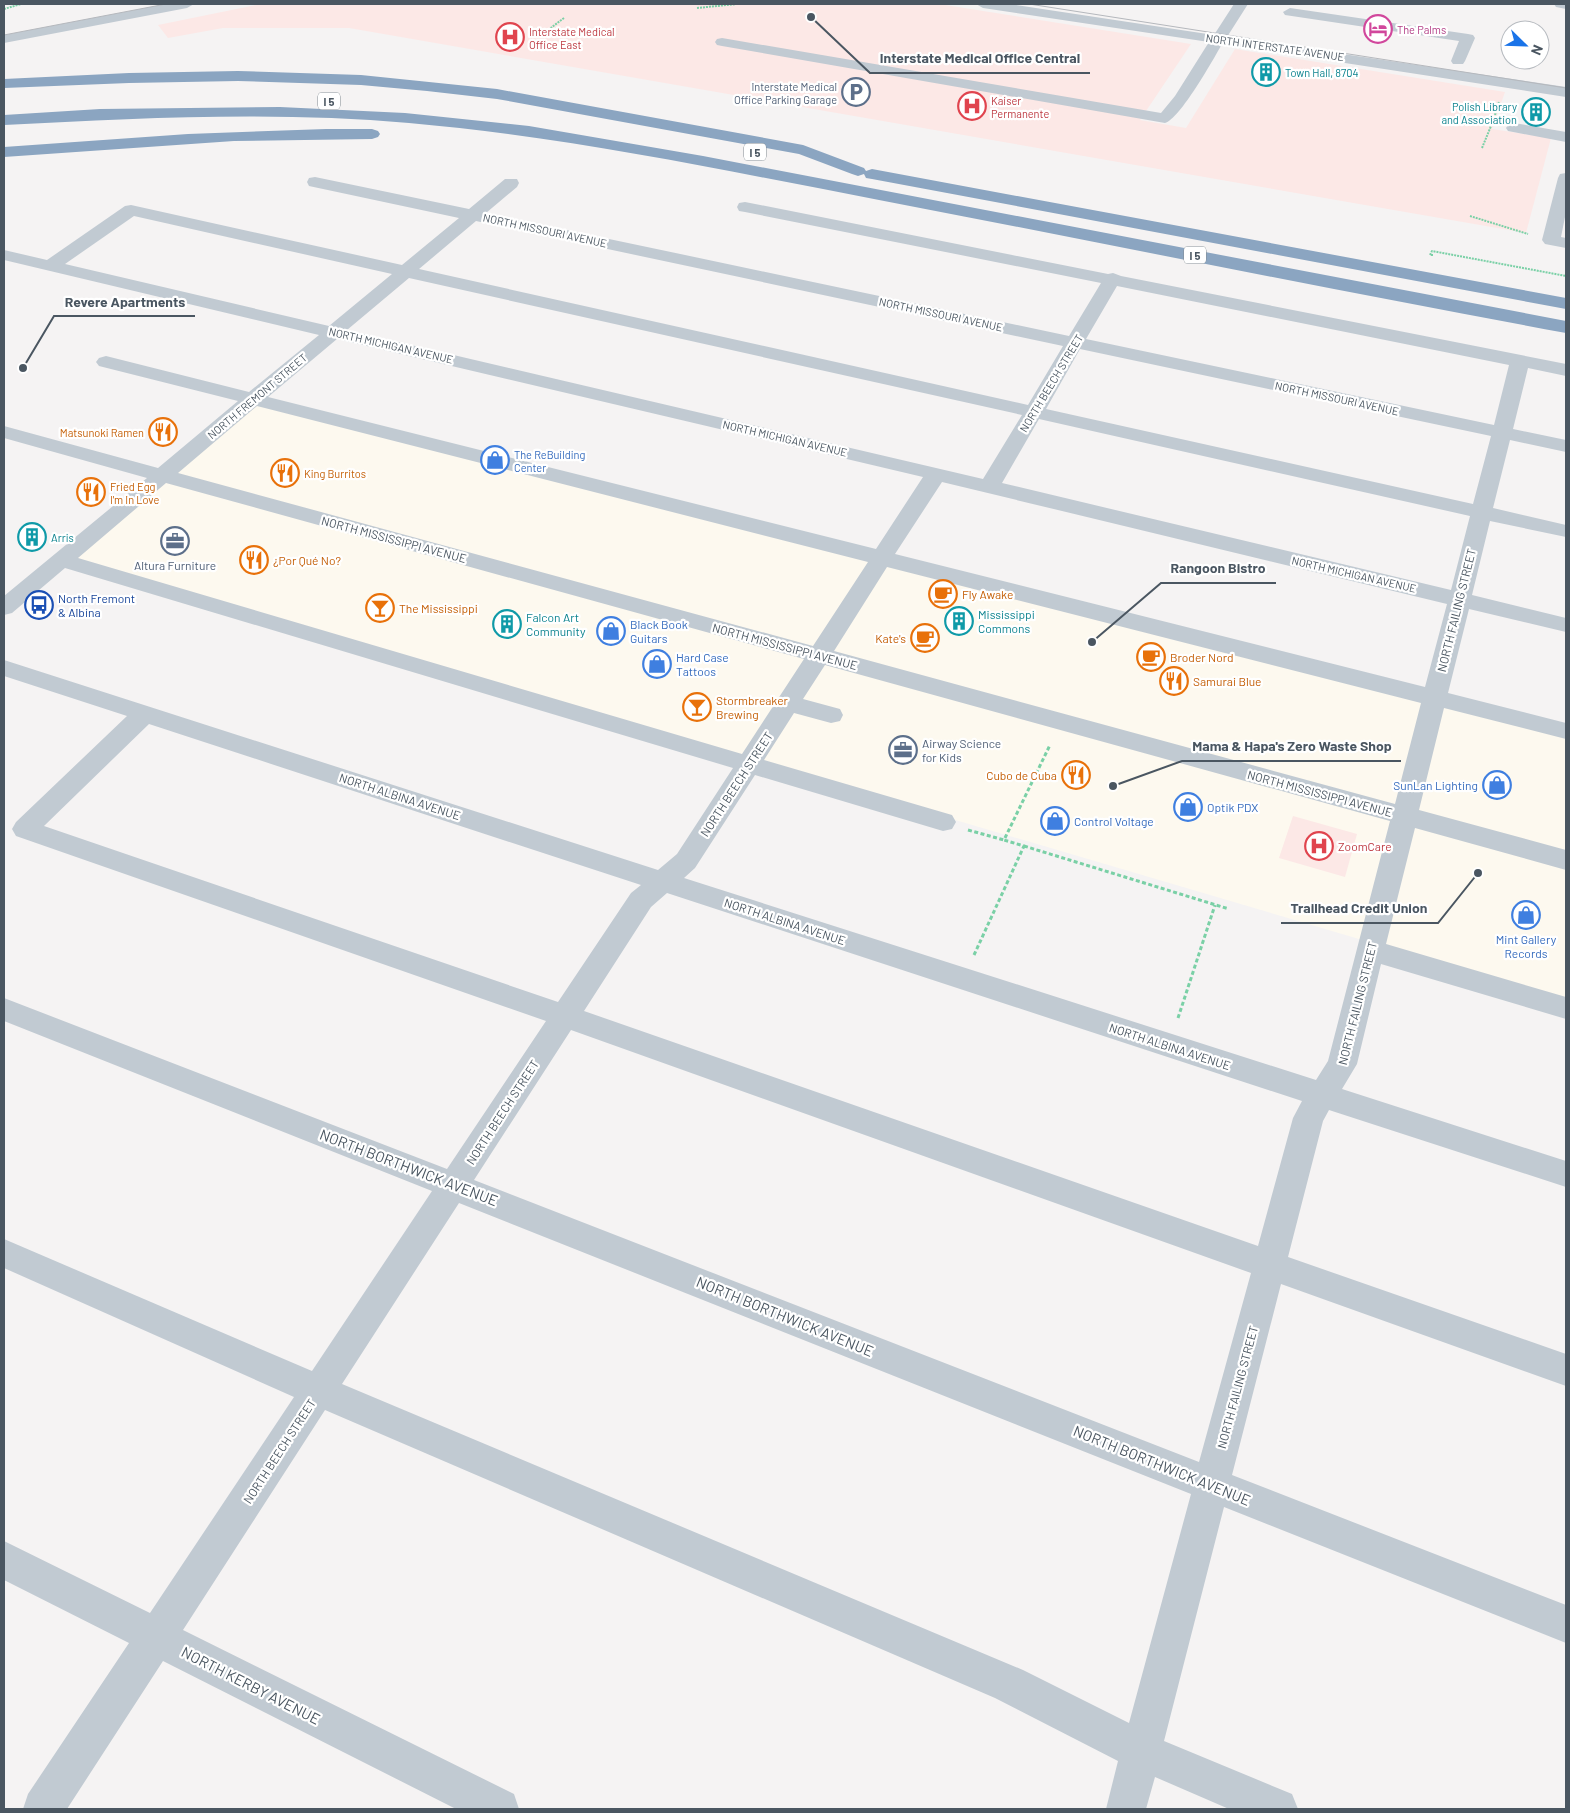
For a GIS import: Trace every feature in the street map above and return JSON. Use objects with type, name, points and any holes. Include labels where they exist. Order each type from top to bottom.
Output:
[{"type":"highway","points":[[4,84],[129,78],[238,76],[361,80],[427,86],[498,94],[803,150],[858,171]]},
{"type":"highway","name":"I 5","points":[[4,107],[156,99],[254,99],[435,107],[548,119],[696,142],[858,171],[1566,304]]},
{"type":"highway","name":"I 5","points":[[4,120],[100,114],[280,112],[404,118],[529,131],[703,160],[1566,327]]},
{"type":"highway","points":[[4,152],[212,138],[299,134],[386,134]]},
{"type":"highway","points":[[421,135],[509,141],[703,160]]},
{"type":"street","points":[[4,26],[124,4]]},
{"type":"street","points":[[4,39],[187,4]]},
{"type":"street","name":"NORTH INTERSTATE AVENUE","points":[[983,4],[1566,92]]},
{"type":"street","points":[[722,42],[1164,118],[1181,98],[1241,4]]},
{"type":"street","points":[[1561,4],[1566,4]]},
{"type":"street","points":[[1290,12],[1468,38],[1458,61]]},
{"type":"street","name":"NORTH INTERSTATE AVENUE","points":[[1212,22],[1244,28]]},
{"type":"street","points":[[1440,58],[1566,79]]},
{"type":"street","points":[[1514,128],[1566,137]]},
{"type":"street","name":"NORTH MISSOURI AVENUE","points":[[315,182],[1566,446]]},
{"type":"street","name":"NORTH FREMONT STREET","points":[[4,608],[511,184]]},
{"type":"street","points":[[1558,241],[1565,184]]},
{"type":"street","points":[[745,207],[1113,278],[1566,370]]},
{"type":"street","points":[[50,266],[131,210],[1566,531]]},
{"type":"street","name":"NORTH MICHIGAN AVENUE","points":[[4,255],[936,474],[1566,625]]},
{"type":"street","name":"NORTH BEECH STREET","points":[[989,487],[1113,278]]},
{"type":"street","name":"NORTH FAILING STREET","points":[[1126,1809],[1308,1118],[1342,1064],[1520,361]]},
{"type":"street","points":[[106,362],[1566,731]]},
{"type":"street","name":"NORTH MISSISSIPPI AVENUE","points":[[4,432],[1566,860]]},
{"type":"street","name":"NORTH BEECH STREET","points":[[43,1809],[641,900],[686,861],[936,474]]},
{"type":"street","points":[[61,560],[943,822]]},
{"type":"street","name":"NORTH ALBINA AVENUE","points":[[4,668],[1566,1174]]},
{"type":"street","points":[[789,703],[831,715]]},
{"type":"street","points":[[145,713],[25,829],[565,1016],[1566,1370]]},
{"type":"street","points":[[1370,950],[1566,1008]]},
{"type":"street","name":"NORTH BORTHWICK AVENUE","points":[[4,1010],[454,1185],[1566,1624]]},
{"type":"street","points":[[4,1253],[319,1391],[1009,1684],[1141,1751],[1277,1809]]},
{"type":"street","name":"NORTH KERBY AVENUE","points":[[4,1560],[499,1809]]},
{"type":"path","points":[[4,9],[21,4]]},
{"type":"path","points":[[697,8],[737,4]]},
{"type":"path","points":[[548,30],[564,18]]},
{"type":"path","points":[[1470,216],[1558,241]]},
{"type":"path","points":[[1566,276],[1432,251],[1430,255],[1566,280]]},
{"type":"path","points":[[1004,840],[1060,722]]},
{"type":"path","points":[[943,822],[1229,908]]},
{"type":"path","points":[[962,979],[1024,846]]},
{"type":"path","points":[[1169,1045],[1216,905]]},
{"type":"shaded area","name":"Kaiser Permanente","points":[[261,4],[939,4],[1191,44],[1140,120],[1186,128],[1235,49],[1505,92],[1492,129],[1551,138],[1526,233],[349,28],[223,28],[168,38],[158,25]]},
{"type":"shaded area","points":[[256,402],[1566,738],[1566,1000],[70,559]]},
{"type":"shaded area","name":"ZoomCare","points":[[1293,816],[1357,834],[1345,877],[1279,858]]},
{"type":"tram line","points":[[4,35],[166,4]]},
{"type":"tram line","points":[[1029,4],[1566,88]]},
{"type":"place","name":"Interstate Medical Office Central","points":[[811,17]]},
{"type":"place","name":"The Palms","points":[[1378,29]]},
{"type":"place","name":"Interstate Medical Office East","points":[[510,37]]},
{"type":"place","name":"Town Hall, 8704","points":[[1266,72]]},
{"type":"place","name":"Interstate Medical Office Parking Garage","points":[[856,92]]},
{"type":"place","name":"Kaiser Permanente","points":[[972,106]]},
{"type":"place","name":"Polish Library and Association","points":[[1536,112]]},
{"type":"place","name":"Revere Apartments","points":[[23,368]]},
{"type":"place","name":"Matsunoki Ramen","points":[[163,432]]},
{"type":"place","name":"The ReBuilding Center","points":[[495,460]]},
{"type":"place","name":"King Burritos","points":[[285,473]]},
{"type":"place","name":"Fried Egg I'm In Love","points":[[91,492]]},
{"type":"place","name":"Arris","points":[[32,537]]},
{"type":"place","name":"Altura Furniture","points":[[175,541]]},
{"type":"place","name":"¿Por Qué No?","points":[[254,560]]},
{"type":"place","name":"Fly Awake","points":[[943,594]]},
{"type":"place","name":"North Fremont & Albina","points":[[39,605]]},
{"type":"place","name":"The Mississippi","points":[[380,608]]},
{"type":"place","name":"Mississippi Commons","points":[[959,621]]},
{"type":"place","name":"Falcon Art Community","points":[[507,624]]},
{"type":"place","name":"Black Book Guitars","points":[[611,631]]},
{"type":"place","name":"Kate's","points":[[925,638]]},
{"type":"place","name":"Rangoon Bistro","points":[[1092,642]]},
{"type":"place","name":"Broder Nord","points":[[1151,657]]},
{"type":"place","name":"Hard Case Tattoos","points":[[657,664]]},
{"type":"place","name":"Samurai Blue","points":[[1174,681]]},
{"type":"place","name":"Stormbreaker Brewing","points":[[697,707]]},
{"type":"place","name":"Airway Science for Kids","points":[[903,750]]},
{"type":"place","name":"Cubo de Cuba","points":[[1076,775]]},
{"type":"place","name":"SunLan Lighting","points":[[1497,785]]},
{"type":"place","name":"Mama & Hapa's Zero Waste Shop","points":[[1113,786]]},
{"type":"place","name":"Optik PDX","points":[[1188,807]]},
{"type":"place","name":"Control Voltage","points":[[1055,821]]},
{"type":"place","name":"ZoomCare","points":[[1319,846]]},
{"type":"place","name":"Trailhead Credit Union","points":[[1478,873]]},
{"type":"place","name":"Mint Gallery Records","points":[[1526,915]]}]
